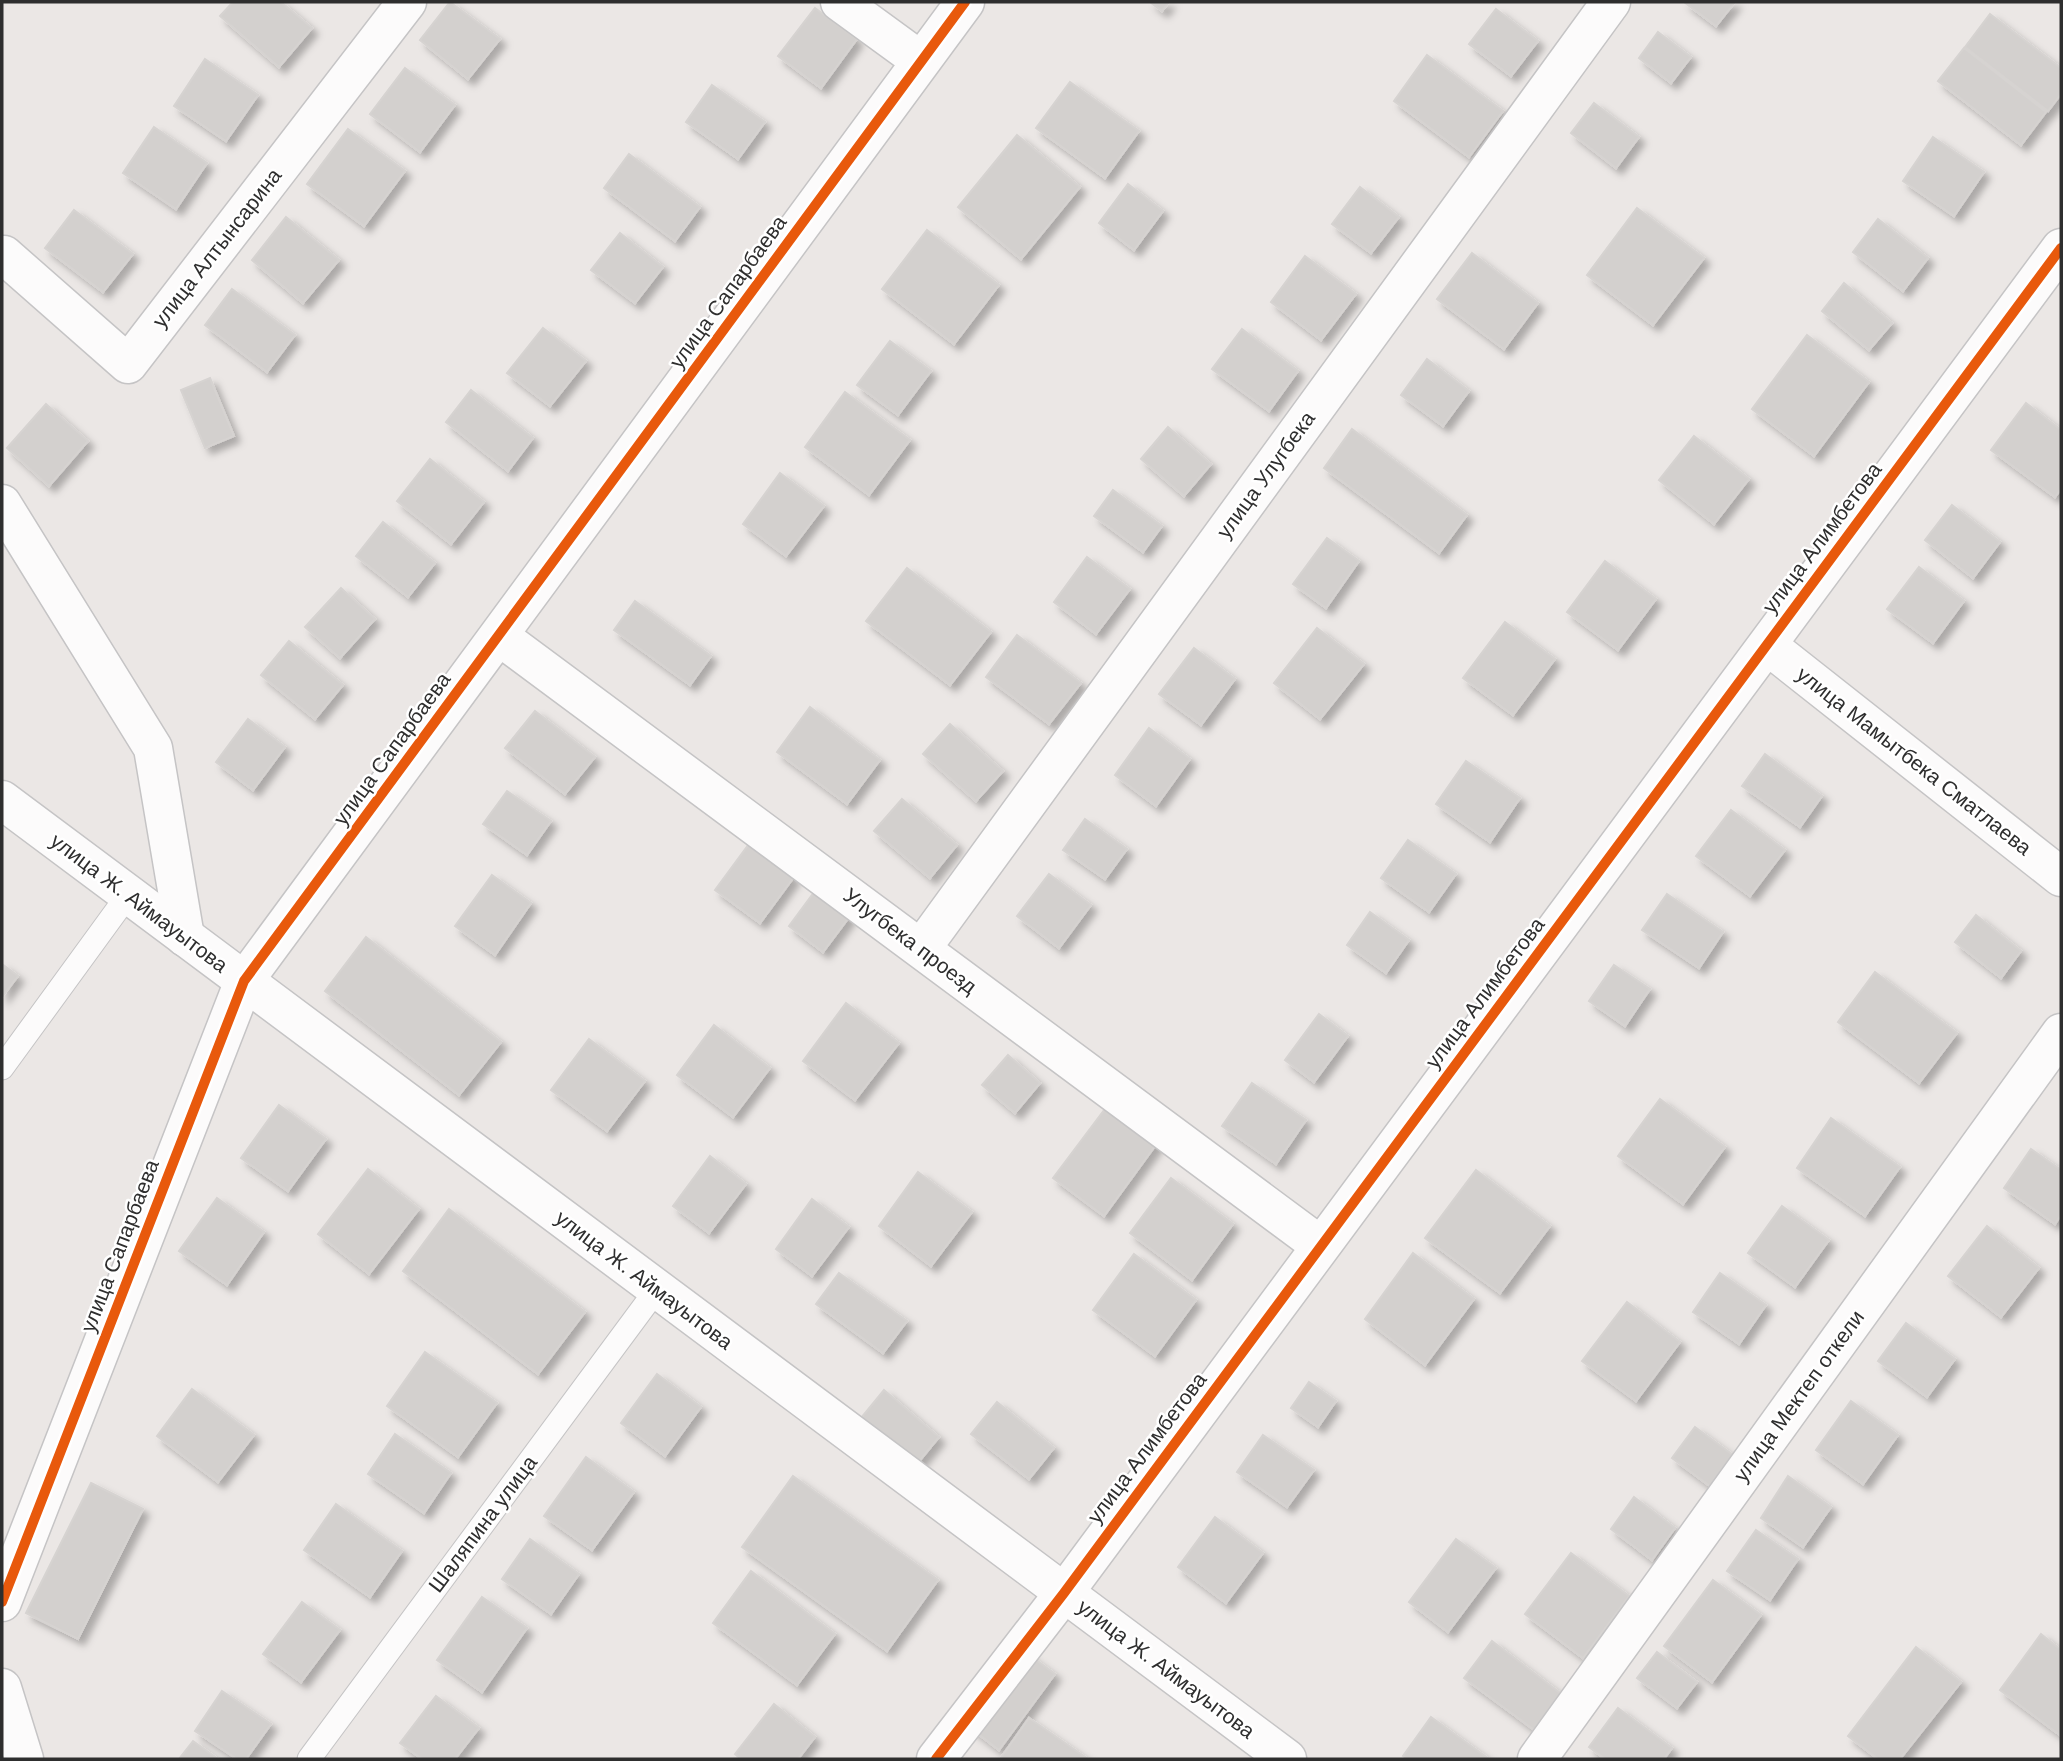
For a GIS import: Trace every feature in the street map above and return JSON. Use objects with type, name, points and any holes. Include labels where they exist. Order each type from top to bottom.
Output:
[{"type":"street","name":"улица Алтынсарина","points":[[4,255],[128,364],[407,2]]},
{"type":"street","points":[[840,2],[921,61]]},
{"type":"street","name":"улица Сапарбаева","points":[[2,1602],[244,981],[965,2]]},
{"type":"street","name":"улица Улугбека","points":[[921,949],[1611,2]]},
{"type":"street","name":"улица Алимбетова","points":[[936,1759],[1063,1593],[2061,248]]},
{"type":"street","points":[[2,504],[153,748],[185,937]]},
{"type":"street","name":"Улугбека проезд","points":[[499,636],[1321,1245]]},
{"type":"street","name":"улица Мамытбека Сматлаева","points":[[1767,645],[2061,877]]},
{"type":"street","name":"улица Ж. Аймауытова","points":[[2,800],[1287,1759]]},
{"type":"street","name":"улица Мектеп откели","points":[[1537,1759],[2061,1033]]},
{"type":"street","points":[[2,1688],[24,1759]]},
{"type":"lane","points":[[2,1068],[128,895]]},
{"type":"lane","name":"Шаляпина улица","points":[[309,1759],[657,1289]]},
{"type":"building","points":[[233,2],[281,2],[312,28],[279,67],[220,16]]},
{"type":"building","points":[[450,2],[500,39],[468,79],[420,40]]},
{"type":"building","points":[[1150,2],[1169,2],[1162,11]]},
{"type":"building","points":[[1684,2],[1735,2],[1716,26]]},
{"type":"building","points":[[815,8],[857,39],[821,88],[778,56]]},
{"type":"building","points":[[1496,9],[1538,41],[1511,76],[1469,44]]},
{"type":"building","points":[[1990,14],[2061,68],[2061,94],[2048,111],[1965,47]]},
{"type":"building","points":[[1658,32],[1691,57],[1671,83],[1639,58]]},
{"type":"building","points":[[1964,48],[2046,112],[2021,145],[1938,81]]},
{"type":"building","points":[[1427,55],[1503,111],[1469,157],[1394,101]]},
{"type":"building","points":[[205,59],[258,95],[226,141],[174,106]]},
{"type":"building","points":[[405,68],[455,105],[420,152],[370,114]]},
{"type":"building","points":[[1070,82],[1139,131],[1105,178],[1036,128]]},
{"type":"building","points":[[712,85],[765,122],[738,159],[686,122]]},
{"type":"building","points":[[1594,103],[1639,137],[1616,168],[1571,133]]},
{"type":"building","points":[[154,127],[207,163],[176,209],[123,173]]},
{"type":"building","points":[[348,129],[405,171],[364,226],[307,184]]},
{"type":"building","points":[[1017,135],[1080,187],[1021,259],[958,207]]},
{"type":"building","points":[[1933,137],[1984,172],[1954,216],[1903,181]]},
{"type":"building","points":[[629,154],[700,207],[675,241],[604,188]]},
{"type":"building","points":[[1128,184],[1163,211],[1134,250],[1099,223]]},
{"type":"building","points":[[1360,187],[1399,217],[1371,253],[1332,224]]},
{"type":"building","points":[[1637,208],[1704,258],[1653,325],[1587,275]]},
{"type":"building","points":[[74,210],[133,254],[103,292],[45,248]]},
{"type":"building","points":[[286,217],[339,260],[303,303],[252,260]]},
{"type":"building","points":[[1878,219],[1928,258],[1903,291],[1853,252]]},
{"type":"building","points":[[927,230],[999,285],[954,344],[882,289]]},
{"type":"building","points":[[620,233],[663,267],[635,303],[591,270]]},
{"type":"building","points":[[1472,253],[1538,303],[1504,349],[1437,299]]},
{"type":"building","points":[[1305,256],[1356,294],[1321,340],[1271,302]]},
{"type":"building","points":[[1844,283],[1892,323],[1869,350],[1822,311]]},
{"type":"building","points":[[232,289],[295,335],[267,372],[205,325]]},
{"type":"building","points":[[543,328],[586,361],[550,406],[507,373]]},
{"type":"building","points":[[1242,329],[1298,371],[1269,411],[1212,369]]},
{"type":"building","points":[[1807,335],[1869,382],[1814,456],[1752,409]]},
{"type":"building","points":[[890,341],[931,371],[898,415],[857,385]]},
{"type":"building","points":[[1427,359],[1469,391],[1443,426],[1401,395]]},
{"type":"building","points":[[210,378],[234,436],[205,448],[181,390]]},
{"type":"building","points":[[471,390],[533,438],[508,471],[446,422]]},
{"type":"building","points":[[845,392],[910,440],[869,495],[805,447]]},
{"type":"building","points":[[2026,403],[2061,430],[2061,489],[2055,497],[1991,450]]},
{"type":"building","points":[[46,404],[88,441],[49,486],[7,448]]},
{"type":"building","points":[[1168,427],[1211,464],[1184,496],[1141,459]]},
{"type":"building","points":[[1352,429],[1467,515],[1439,553],[1324,468]]},
{"type":"building","points":[[1694,436],[1749,479],[1714,524],[1659,480]]},
{"type":"building","points":[[430,459],[484,502],[451,544],[397,501]]},
{"type":"building","points":[[780,473],[824,506],[786,556],[743,524]]},
{"type":"building","points":[[1113,490],[1162,526],[1143,552],[1094,516]]},
{"type":"building","points":[[1952,505],[2000,542],[1973,578],[1925,540]]},
{"type":"building","points":[[383,522],[435,563],[408,597],[356,556]]},
{"type":"building","points":[[1327,538],[1359,561],[1326,608],[1293,584]]},
{"type":"building","points":[[1087,557],[1130,589],[1096,634],[1054,602]]},
{"type":"building","points":[[1605,561],[1656,599],[1618,650],[1567,612]]},
{"type":"building","points":[[1919,567],[1964,601],[1933,643],[1887,609]]},
{"type":"building","points":[[907,568],[991,632],[950,685],[866,621]]},
{"type":"building","points":[[341,588],[375,619],[340,658],[305,627]]},
{"type":"building","points":[[635,601],[711,656],[690,685],[614,630]]},
{"type":"building","points":[[1505,622],[1555,659],[1513,715],[1463,678]]},
{"type":"building","points":[[1317,628],[1364,664],[1320,719],[1274,683]]},
{"type":"building","points":[[1017,635],[1081,683],[1049,724],[986,677]]},
{"type":"building","points":[[289,641],[343,685],[315,719],[261,675]]},
{"type":"building","points":[[1194,648],[1235,679],[1201,725],[1159,694]]},
{"type":"building","points":[[810,707],[880,760],[847,804],[777,752]]},
{"type":"building","points":[[535,711],[595,757],[565,794],[505,748]]},
{"type":"building","points":[[248,719],[285,747],[253,790],[216,762]]},
{"type":"building","points":[[950,724],[1003,771],[976,801],[923,754]]},
{"type":"building","points":[[1149,728],[1190,759],[1156,806],[1115,775]]},
{"type":"building","points":[[1765,754],[1822,796],[1800,827],[1742,786]]},
{"type":"building","points":[[1466,761],[1520,798],[1490,842],[1436,804]]},
{"type":"building","points":[[507,791],[551,821],[527,855],[483,824]]},
{"type":"building","points":[[902,799],[957,845],[930,878],[874,831]]},
{"type":"building","points":[[1731,810],[1785,850],[1750,896],[1696,856]]},
{"type":"building","points":[[1085,819],[1127,849],[1105,879],[1063,850]]},
{"type":"building","points":[[1408,840],[1456,874],[1429,912],[1381,878]]},
{"type":"building","points":[[749,844],[794,877],[760,923],[715,890]]},
{"type":"building","points":[[1049,874],[1091,905],[1059,948],[1017,916]]},
{"type":"building","points":[[492,875],[531,903],[495,955],[455,926]]},
{"type":"building","points":[[815,891],[850,916],[823,952],[789,926]]},
{"type":"building","points":[[1667,894],[1723,932],[1699,968],[1642,930]]},
{"type":"building","points":[[1370,912],[1409,940],[1386,973],[1347,945]]},
{"type":"building","points":[[1976,915],[2021,951],[2001,978],[1955,942]]},
{"type":"building","points":[[366,937],[501,1042],[459,1095],[325,991]]},
{"type":"building","points":[[2,964],[18,976],[2,997]]},
{"type":"building","points":[[1614,965],[1650,989],[1625,1026],[1589,1001]]},
{"type":"building","points":[[1875,972],[1957,1033],[1919,1083],[1838,1022]]},
{"type":"building","points":[[846,1003],[899,1043],[855,1100],[803,1061]]},
{"type":"building","points":[[1319,1014],[1348,1036],[1314,1082],[1285,1060]]},
{"type":"building","points":[[714,1025],[770,1068],[733,1117],[677,1075]]},
{"type":"building","points":[[589,1039],[645,1081],[607,1131],[551,1090]]},
{"type":"building","points":[[1008,1055],[1040,1083],[1015,1113],[982,1085]]},
{"type":"building","points":[[1252,1083],[1306,1120],[1276,1164],[1222,1126]]},
{"type":"building","points":[[1660,1099],[1725,1147],[1683,1204],[1618,1156]]},
{"type":"building","points":[[279,1105],[326,1139],[288,1191],[241,1158]]},
{"type":"building","points":[[1108,1105],[1158,1142],[1104,1216],[1053,1178]]},
{"type":"building","points":[[1831,1118],[1900,1167],[1865,1216],[1797,1168]]},
{"type":"building","points":[[2031,1149],[2061,1170],[2061,1215],[2055,1224],[2004,1188]]},
{"type":"building","points":[[710,1156],[746,1184],[709,1233],[673,1206]]},
{"type":"building","points":[[368,1169],[419,1209],[369,1274],[318,1234]]},
{"type":"building","points":[[1476,1170],[1550,1226],[1500,1293],[1425,1238]]},
{"type":"building","points":[[918,1172],[972,1212],[931,1266],[879,1226]]},
{"type":"building","points":[[1171,1178],[1233,1224],[1192,1280],[1130,1233]]},
{"type":"building","points":[[217,1198],[264,1232],[227,1285],[179,1251]]},
{"type":"building","points":[[812,1199],[849,1227],[812,1276],[776,1249]]},
{"type":"building","points":[[1782,1206],[1829,1240],[1795,1287],[1748,1253]]},
{"type":"building","points":[[449,1209],[585,1312],[538,1374],[403,1271]]},
{"type":"building","points":[[1987,1226],[2039,1268],[2001,1317],[1948,1276]]},
{"type":"building","points":[[1413,1253],[1474,1299],[1425,1365],[1365,1319]]},
{"type":"building","points":[[1134,1254],[1196,1300],[1155,1356],[1093,1310]]},
{"type":"building","points":[[839,1273],[907,1321],[883,1353],[816,1304]]},
{"type":"building","points":[[1720,1273],[1766,1305],[1739,1344],[1693,1312]]},
{"type":"building","points":[[1627,1302],[1680,1342],[1636,1401],[1582,1361]]},
{"type":"building","points":[[1906,1323],[1955,1359],[1927,1397],[1878,1361]]},
{"type":"building","points":[[425,1352],[497,1403],[458,1457],[387,1406]]},
{"type":"building","points":[[657,1374],[701,1407],[665,1456],[621,1423]]},
{"type":"building","points":[[1309,1382],[1336,1401],[1318,1427],[1291,1408]]},
{"type":"building","points":[[192,1389],[254,1435],[218,1482],[157,1436]]},
{"type":"building","points":[[884,1390],[939,1437],[912,1470],[856,1424]]},
{"type":"building","points":[[1851,1401],[1898,1435],[1863,1484],[1816,1450]]},
{"type":"building","points":[[997,1402],[1054,1448],[1029,1479],[971,1434]]},
{"type":"building","points":[[1695,1427],[1737,1458],[1714,1489],[1672,1458]]},
{"type":"building","points":[[395,1434],[451,1473],[424,1513],[368,1474]]},
{"type":"building","points":[[1263,1435],[1314,1470],[1287,1507],[1237,1472]]},
{"type":"building","points":[[586,1457],[634,1492],[592,1550],[544,1516]]},
{"type":"building","points":[[793,1476],[938,1580],[887,1651],[742,1547]]},
{"type":"building","points":[[1788,1476],[1831,1507],[1803,1547],[1761,1518]]},
{"type":"building","points":[[91,1483],[143,1509],[78,1639],[26,1613]]},
{"type":"building","points":[[1634,1497],[1675,1528],[1652,1560],[1611,1529]]},
{"type":"building","points":[[336,1504],[402,1551],[370,1597],[304,1550]]},
{"type":"building","points":[[1215,1517],[1263,1553],[1226,1603],[1178,1567]]},
{"type":"building","points":[[1756,1530],[1798,1559],[1770,1600],[1727,1571]]},
{"type":"building","points":[[530,1539],[579,1574],[551,1614],[502,1579]]},
{"type":"building","points":[[1456,1539],[1496,1568],[1448,1632],[1409,1602]]},
{"type":"building","points":[[1571,1553],[1629,1596],[1583,1658],[1525,1614]]},
{"type":"building","points":[[751,1571],[835,1634],[797,1685],[713,1623]]},
{"type":"building","points":[[1713,1580],[1761,1615],[1712,1682],[1664,1646]]},
{"type":"building","points":[[482,1597],[527,1628],[482,1692],[437,1660]]},
{"type":"building","points":[[302,1602],[340,1630],[301,1682],[263,1654]]},
{"type":"building","points":[[2041,1634],[2061,1650],[2061,1736],[2000,1690]]},
{"type":"building","points":[[1492,1641],[1564,1696],[1537,1732],[1464,1678]]},
{"type":"building","points":[[1916,1647],[1961,1682],[1900,1759],[1878,1759],[1848,1736]]},
{"type":"building","points":[[1024,1651],[1055,1674],[999,1750],[968,1726]]},
{"type":"building","points":[[1657,1652],[1697,1682],[1677,1708],[1637,1678]]},
{"type":"building","points":[[222,1691],[271,1724],[246,1759],[237,1759],[195,1731]]},
{"type":"building","points":[[436,1696],[479,1728],[455,1759],[422,1759],[400,1743]]},
{"type":"building","points":[[774,1704],[815,1737],[798,1759],[741,1759],[735,1754]]},
{"type":"building","points":[[1618,1708],[1672,1748],[1664,1759],[1605,1759],[1589,1747]]},
{"type":"building","points":[[1431,1717],[1489,1759],[1408,1759],[1403,1756]]},
{"type":"building","points":[[1029,1718],[1088,1759],[1000,1759]]},
{"type":"building","points":[[193,1741],[218,1759],[179,1759]]},
{"type":"cycle path","points":[[2,1602],[244,981],[965,2]]},
{"type":"cycle path","points":[[936,1759],[1064,1593],[2061,248]]}]
